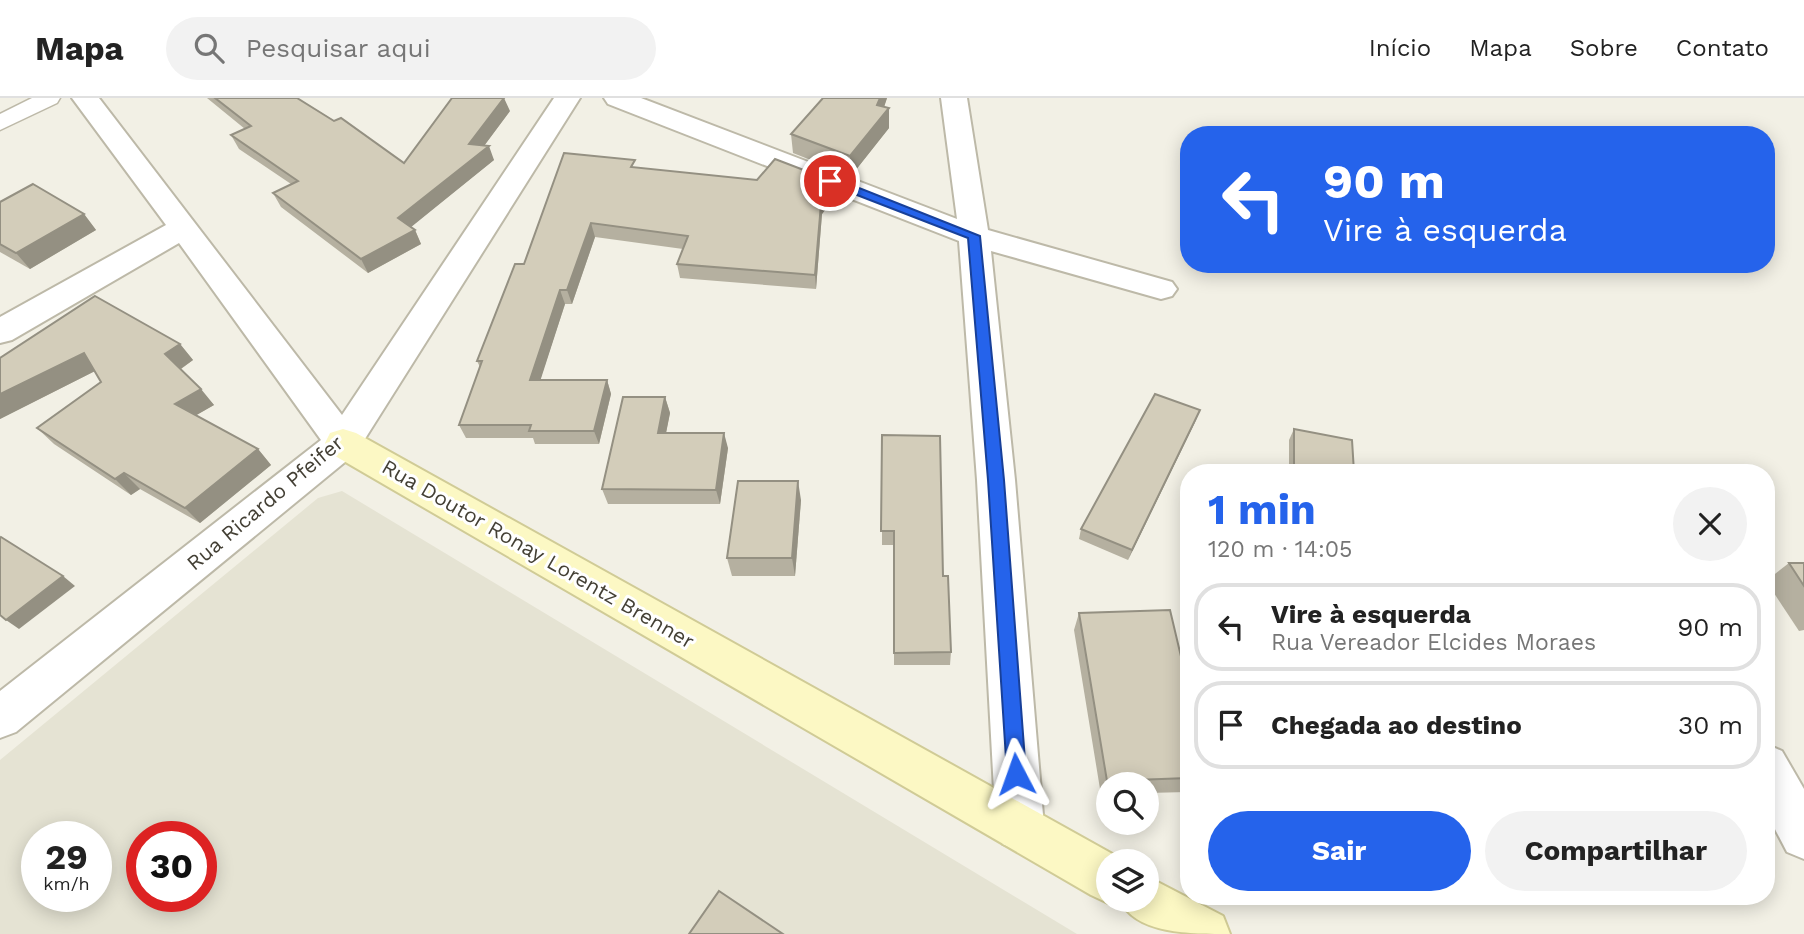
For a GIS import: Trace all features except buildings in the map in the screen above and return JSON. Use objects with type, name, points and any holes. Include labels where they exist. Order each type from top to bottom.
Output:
[{"type":"street","name":"Rua Doutor Ronay Lorentz Brenner","points":[[85,98],[279,353],[343,443],[1096,871]]},
{"type":"street","name":"Rua Ricardo Pfeifer","points":[[0,718],[343,443],[567,98]]},
{"type":"street","points":[[617,98],[974,236],[1161,289]]},
{"type":"street","points":[[954,98],[974,236],[996,480],[1020,827]]},
{"type":"street","points":[[0,332],[183,228]]},
{"type":"street","points":[[1775,782],[1804,835]]},
{"type":"street","points":[[1159,908],[1205,934]]},
{"type":"lane","points":[[0,123],[49,98]]},
{"type":"shaded area","points":[[342,491],[1077,934],[0,934],[0,760],[318,498]]},
{"type":"route","points":[[830,181],[974,236],[996,480],[1016,774]]}]
